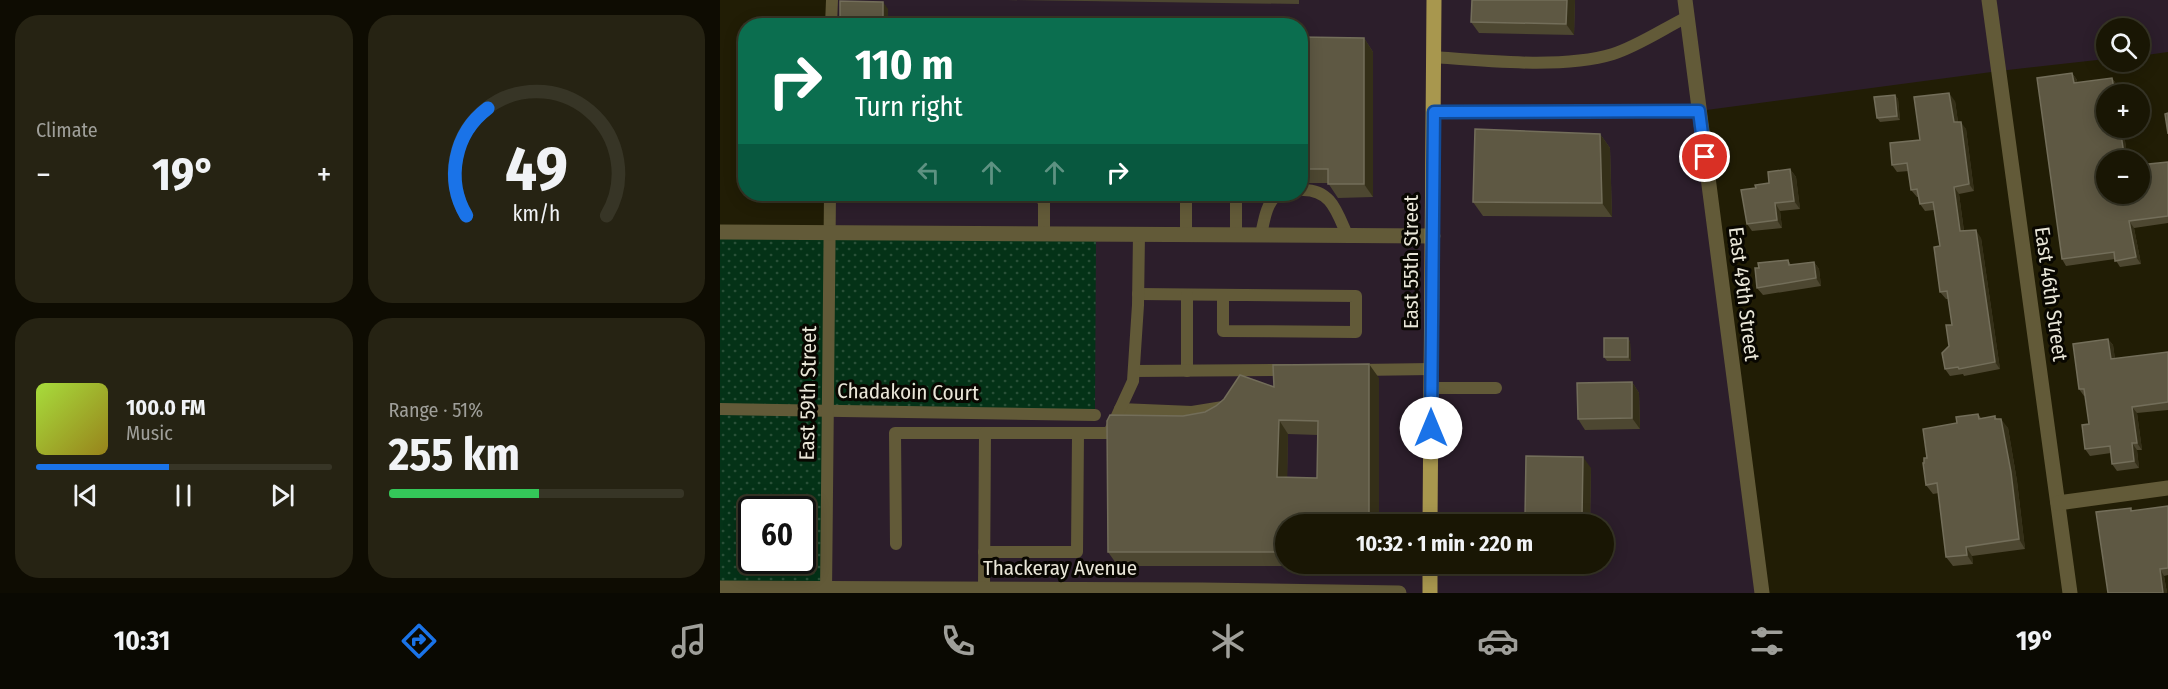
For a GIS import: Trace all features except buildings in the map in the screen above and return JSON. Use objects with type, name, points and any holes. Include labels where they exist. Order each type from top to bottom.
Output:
[{"type":"main road","name":"East 55th Street","points":[[1430,514],[1434,0]]},
{"type":"main road","points":[[1430,574],[1430,593]]},
{"type":"street","name":"East 49th Street","points":[[1685,0],[1762,593]]},
{"type":"street","name":"East 46th Street","points":[[1989,0],[2070,593]]},
{"type":"street","points":[[720,232],[1433,236]]},
{"type":"street","points":[[2058,503],[2168,488]]},
{"type":"street","name":"Thackeray Avenue","points":[[720,588],[826,591],[984,588],[1399,593]]},
{"type":"lane","points":[[831,18],[832,0]]},
{"type":"lane","points":[[1434,57],[1509,61],[1591,60],[1615,53],[1687,17]]},
{"type":"lane","points":[[1434,112],[1699,111]]},
{"type":"lane","points":[[1308,189],[1325,196],[1334,207],[1347,235]]},
{"type":"lane","name":"East 59th Street","points":[[826,591],[830,201]]},
{"type":"lane","points":[[1044,201],[1044,234]]},
{"type":"lane","points":[[1186,201],[1186,235]]},
{"type":"lane","points":[[1236,201],[1236,235]]},
{"type":"lane","points":[[1261,235],[1271,201]]},
{"type":"lane","points":[[896,544],[895,433],[1109,433],[1133,381],[1139,234]]},
{"type":"lane","points":[[1138,294],[1356,296],[1356,332],[1223,331],[1223,295]]},
{"type":"lane","points":[[1187,295],[1187,371]]},
{"type":"lane","points":[[1345,370],[1432,369]]},
{"type":"lane","points":[[1134,371],[1187,371],[1241,375],[1300,370]]},
{"type":"lane","points":[[1431,388],[1496,388]]},
{"type":"lane","points":[[1120,410],[1192,412],[1225,407],[1230,398]]},
{"type":"lane","name":"Chadakoin Court","points":[[720,409],[1095,415]]},
{"type":"lane","points":[[984,588],[985,433]]},
{"type":"lane","points":[[984,552],[1077,552],[1078,434]]},
{"type":"shaded area","points":[[832,0],[2168,0],[2168,52],[2150,54],[2150,18],[2096,18],[2096,60],[1699,111],[1762,593],[1005,593],[826,589],[830,201],[1308,201],[1308,18],[831,18]]},
{"type":"green space","points":[[720,232],[1096,234],[1095,415],[827,410],[826,593],[720,593]]},
{"type":"route","points":[[1431,428],[1434,112],[1699,111],[1705,157]]}]
